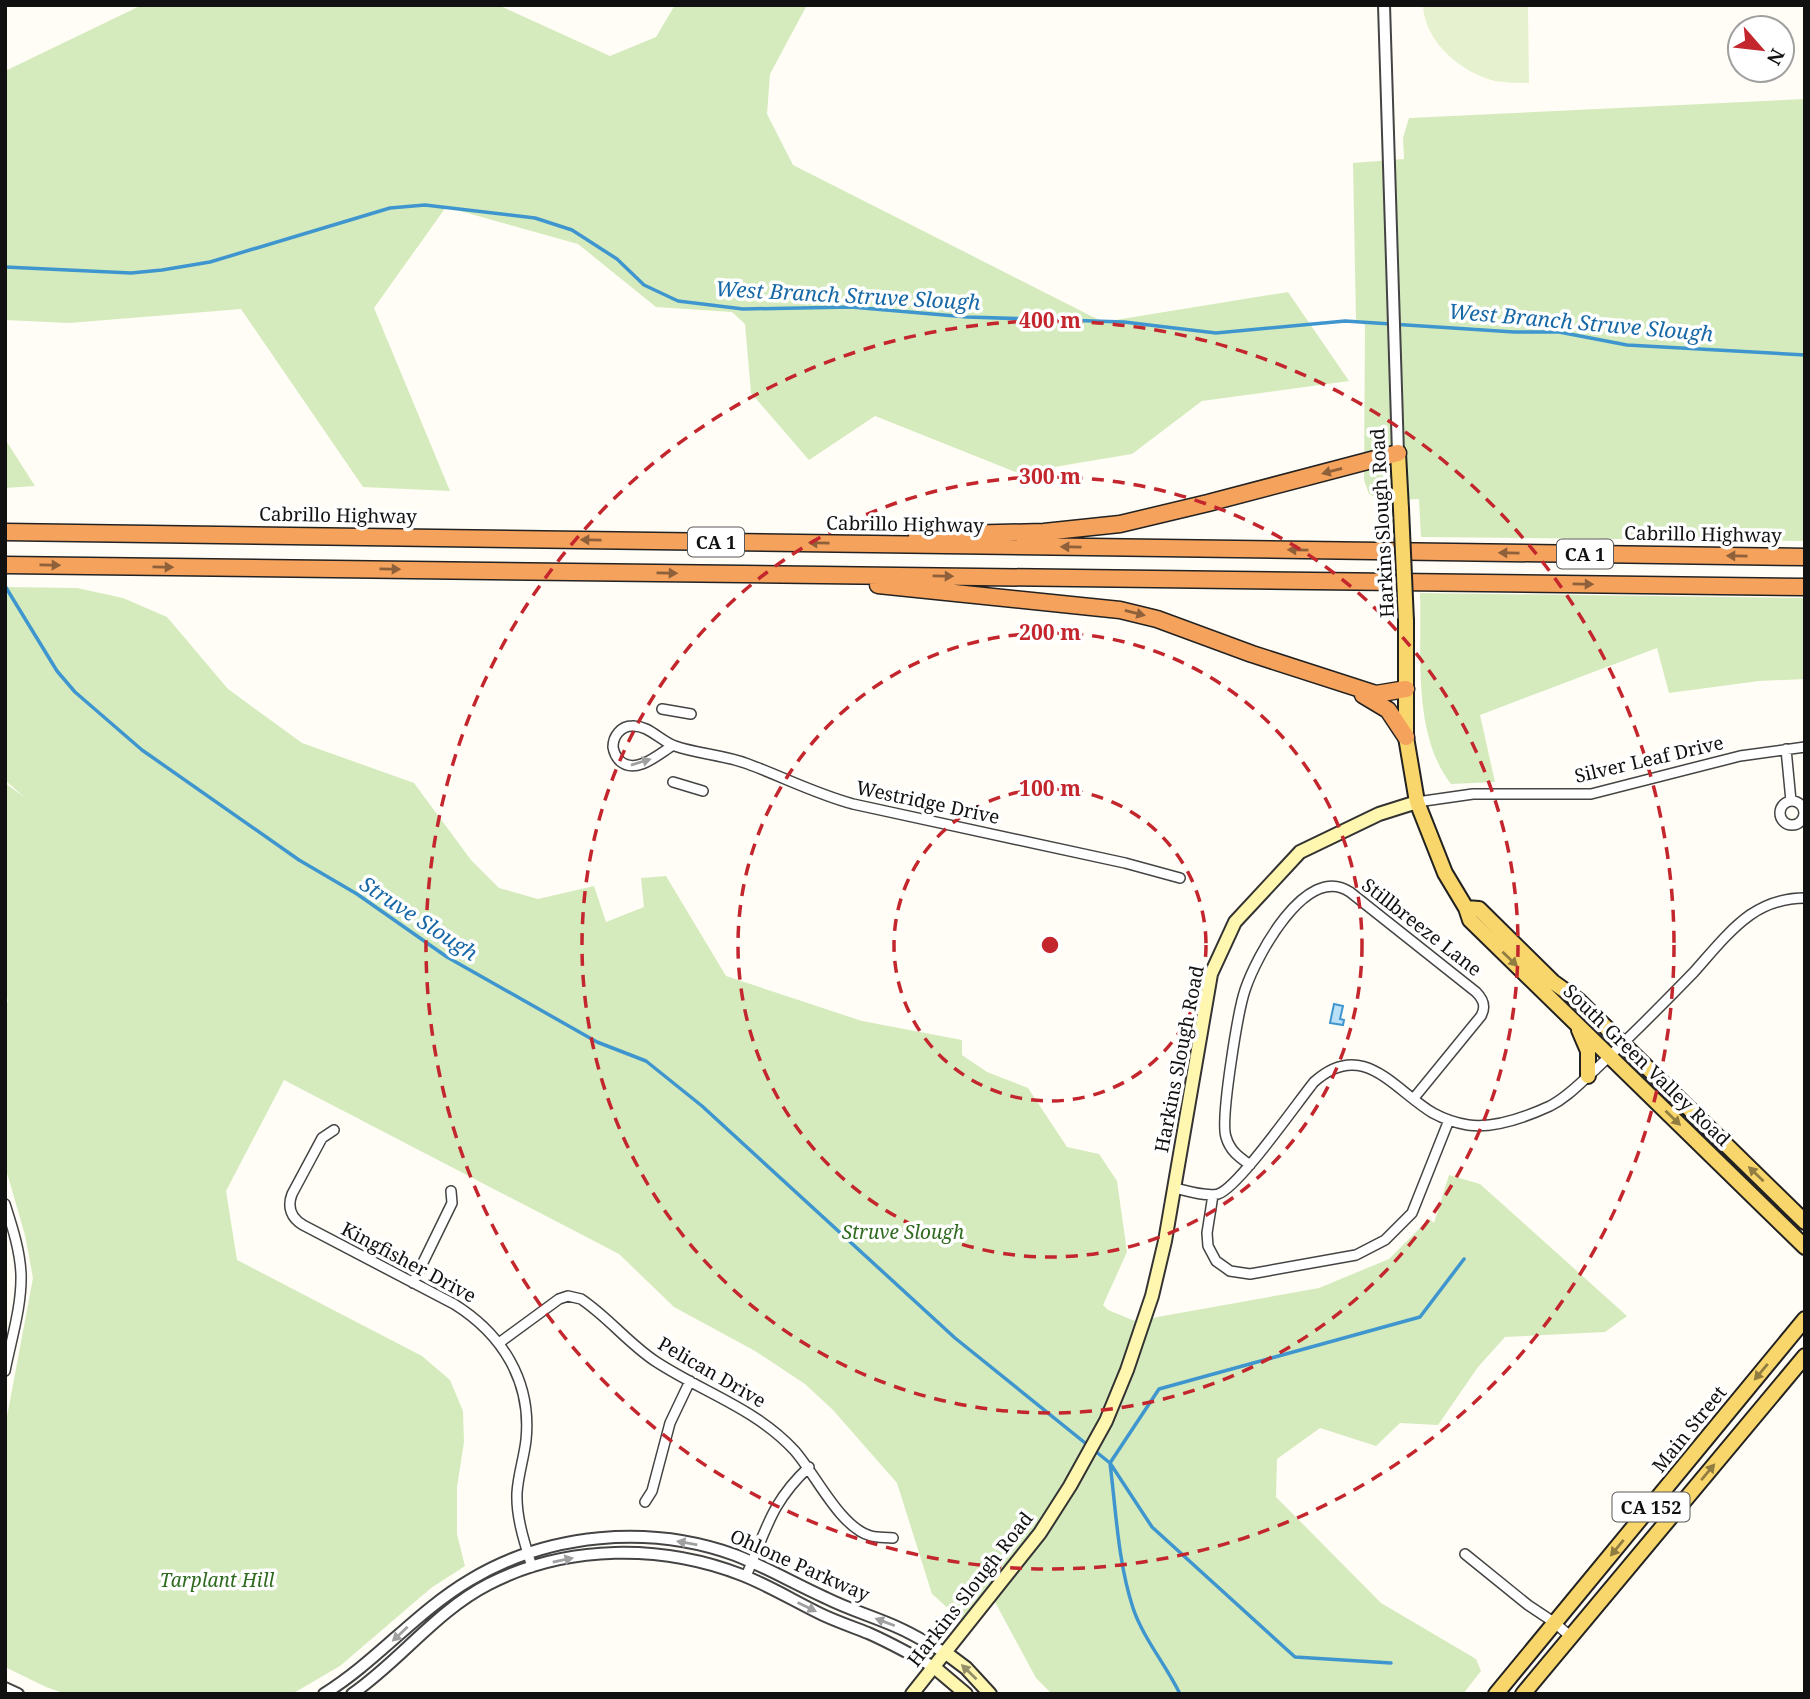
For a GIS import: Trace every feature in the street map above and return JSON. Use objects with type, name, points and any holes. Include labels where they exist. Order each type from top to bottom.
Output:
[{"type":"highway","points":[[844,544],[910,535],[1025,533],[1120,524],[1398,453]]},
{"type":"highway","name":"Cabrillo Highway","points":[[5,531],[1805,557]]},
{"type":"highway","name":"CA 1","points":[[5,565],[1805,587]]},
{"type":"highway","points":[[800,574],[877,585],[1120,610],[1157,619],[1370,699],[1388,710],[1406,737]]},
{"type":"highway","points":[[1252,654],[1376,694],[1406,689]]},
{"type":"main road","name":"Harkins Slough Road","points":[[912,1694],[1040,1533],[1106,1421],[1153,1296],[1175,1188],[1211,974],[1235,922],[1300,852],[1379,814],[1417,802],[1406,737],[1406,621],[1398,453]]},
{"type":"main road","name":"South Green Valley Road","points":[[1417,802],[1445,873],[1466,908],[1470,920],[1805,1247]]},
{"type":"main road","name":"South Green Valley Road","points":[[1466,908],[1479,909],[1553,982],[1578,1000],[1805,1222]]},
{"type":"main road","points":[[1576,1023],[1588,1051],[1588,1076]]},
{"type":"main road","name":"Main Street","points":[[1496,1694],[1805,1319]]},
{"type":"main road","name":"CA 152","points":[[1523,1694],[1805,1356]]},
{"type":"main road","name":"Ohlone Parkway","points":[[946,1653],[966,1668],[990,1694]]},
{"type":"main road","name":"Ohlone Parkway","points":[[934,1667],[966,1694]]},
{"type":"street","name":"Harkins Slough Road","points":[[1384,5],[1398,453]]},
{"type":"street","points":[[662,709],[691,714]]},
{"type":"street","name":"Westridge Drive","points":[[673,746],[643,764],[633,766],[625,765],[613,750],[618,732],[627,726],[635,725],[673,746],[746,763],[820,794],[853,804],[1112,860],[1180,878]]},
{"type":"street","name":"Silver Leaf Drive","points":[[1417,802],[1473,794],[1591,794],[1740,755],[1805,747]]},
{"type":"street","points":[[1786,749],[1791,801]]},
{"type":"street","points":[[673,782],[703,791]]},
{"type":"street","name":"Stillbreeze Lane","points":[[1250,1165],[1230,1147],[1224,1124],[1242,1001],[1256,963],[1270,937],[1302,901],[1321,888],[1336,885],[1345,889],[1483,1000],[1481,1016],[1414,1098]]},
{"type":"street","points":[[1175,1188],[1213,1195],[1231,1186],[1314,1082],[1334,1070],[1356,1066],[1370,1068],[1394,1081],[1432,1112],[1449,1120],[1478,1126],[1522,1117],[1560,1100],[1610,1056],[1750,915],[1780,901],[1805,898]]},
{"type":"street","points":[[1213,1195],[1207,1233],[1208,1245],[1216,1261],[1230,1271],[1250,1274],[1356,1255],[1385,1240],[1412,1213],[1449,1120]]},
{"type":"street","name":"Kingfisher Drive","points":[[334,1130],[322,1138],[292,1194],[289,1201],[291,1214],[303,1225],[465,1311],[483,1325],[499,1343],[514,1368],[525,1405],[526,1438],[517,1493],[519,1515],[532,1567]]},
{"type":"street","points":[[413,1283],[452,1203],[451,1191]]},
{"type":"street","points":[[5,1371],[17,1310],[20,1266],[6,1207]]},
{"type":"street","name":"Pelican Drive","points":[[499,1343],[559,1299],[577,1297],[642,1352],[765,1423],[810,1468],[838,1509],[853,1525],[870,1536],[893,1538]]},
{"type":"street","points":[[5,1307],[17,1310]]},
{"type":"street","points":[[645,1502],[652,1491],[670,1423],[690,1381]]},
{"type":"street","points":[[746,1576],[778,1502],[793,1482],[810,1468]]},
{"type":"street","name":"Ohlone Parkway","points":[[324,1694],[360,1669],[415,1619],[452,1591],[488,1570],[527,1553],[590,1539],[645,1537],[709,1547],[752,1562],[842,1606],[904,1629],[946,1653]]},
{"type":"street","name":"Ohlone Parkway","points":[[352,1694],[425,1631],[477,1592],[503,1578],[532,1567],[574,1558],[633,1553],[694,1560],[746,1576],[821,1614],[885,1640],[934,1667]]},
{"type":"street","points":[[1465,1554],[1571,1637]]},
{"type":"street","points":[[5,1688],[18,1694]]},
{"type":"green space","name":"West Branch Struve Slough","points":[[142,5],[498,5],[610,56],[656,37],[675,5],[807,5],[770,74],[767,114],[793,165],[1103,322],[1288,292],[1349,381],[1202,401],[1132,454],[1018,473],[875,416],[809,460],[751,393],[745,324],[732,312],[656,307],[578,244],[446,207],[374,308],[450,491],[363,487],[241,309],[69,323],[5,320],[5,71]]},
{"type":"green space","points":[[1423,5],[1528,5],[1529,83],[1495,81],[1458,63],[1447,54],[1430,31]]},
{"type":"green space","points":[[1805,99],[1805,541],[1421,537],[1419,499],[1382,501],[1369,494],[1364,480],[1365,325],[1356,321],[1353,163],[1404,159],[1403,138],[1409,118]]},
{"type":"green space","points":[[5,439],[35,486],[5,488]]},
{"type":"green space","name":"Struve Slough","points":[[5,587],[77,588],[123,598],[167,617],[228,689],[302,743],[414,783],[471,860],[499,888],[538,899],[594,886],[606,922],[644,907],[641,878],[666,876],[726,976],[862,1021],[962,1040],[962,1055],[987,1072],[1028,1088],[1067,1147],[1099,1154],[1117,1181],[1127,1252],[1103,1305],[1108,1310],[1135,1321],[1319,1288],[1389,1259],[1429,1219],[1434,1223],[1449,1175],[1480,1184],[1627,1316],[1605,1332],[1505,1337],[1478,1367],[1438,1425],[1400,1423],[1376,1446],[1320,1428],[1277,1459],[1276,1497],[1381,1603],[1476,1659],[1481,1671],[1463,1694],[1052,1694],[1036,1678],[989,1591],[966,1624],[932,1594],[897,1483],[833,1410],[805,1384],[755,1351],[674,1307],[619,1254],[284,1080],[226,1191],[237,1260],[422,1356],[450,1380],[463,1411],[464,1442],[457,1487],[457,1534],[465,1566],[431,1588],[340,1666],[292,1694],[66,1694],[5,1667],[5,1427],[33,1278],[25,1235],[5,1166],[5,1002],[8,1002],[5,988],[5,783],[24,797],[5,780]]},
{"type":"green space","points":[[1420,593],[1805,598],[1805,679],[1759,681],[1669,693],[1657,648],[1480,715],[1495,782],[1451,784],[1430,742],[1425,718],[1420,667]]},
{"type":"water","points":[[1334,1004],[1343,1006],[1340,1019],[1344,1020],[1343,1025],[1330,1023]]},
{"type":"waterway","name":"West Branch Struve Slough","points":[[5,267],[131,273],[162,270],[210,262],[390,208],[425,205],[535,218],[572,230],[617,259],[644,285],[678,301],[743,309],[851,307],[967,317],[1124,322],[1216,333],[1345,321],[1514,332],[1559,332],[1627,345],[1805,355]]},
{"type":"waterway","name":"Struve Slough","points":[[5,586],[57,671],[75,692],[142,750],[299,860],[357,894],[447,957],[597,1042],[646,1061],[702,1106],[955,1338],[1110,1463],[1121,1555],[1133,1608],[1180,1694]]},
{"type":"waterway","points":[[1391,1663],[1295,1657],[1152,1527],[1110,1463],[1159,1389],[1420,1317],[1464,1259]]},
{"type":"park label","name":"Tarplant Hill","points":[[217,1580]]}]
